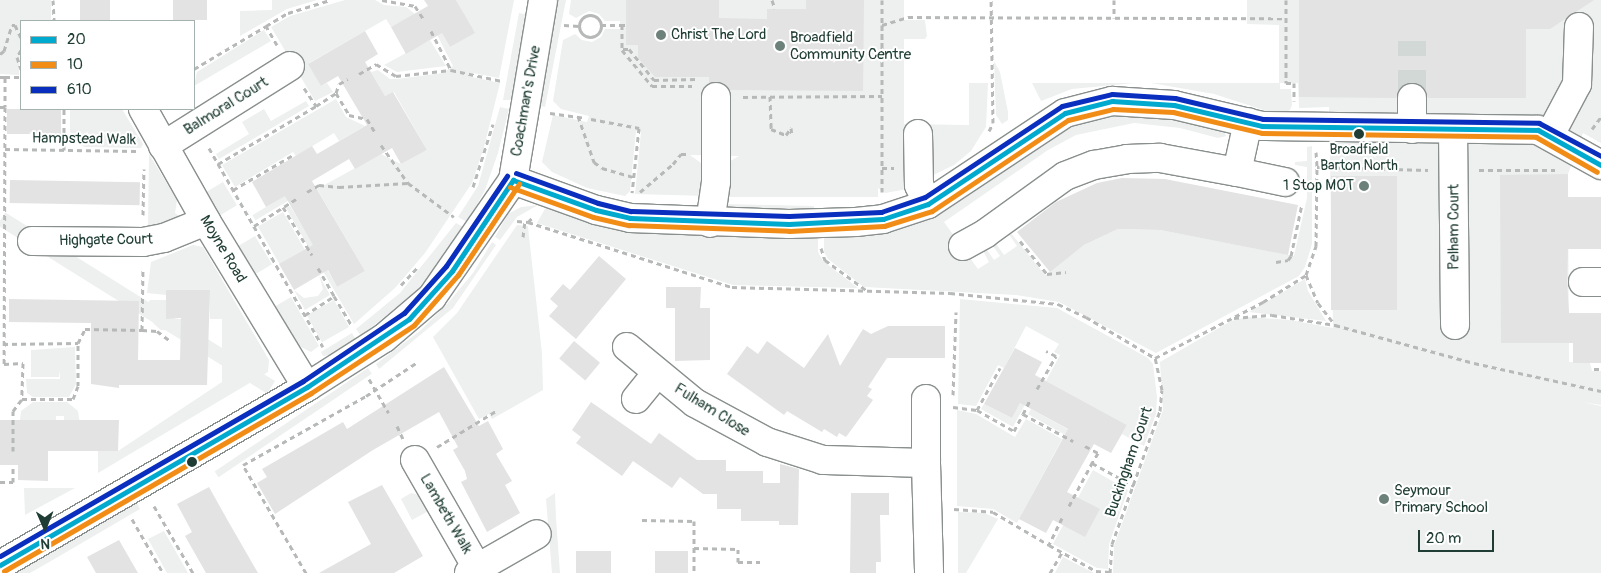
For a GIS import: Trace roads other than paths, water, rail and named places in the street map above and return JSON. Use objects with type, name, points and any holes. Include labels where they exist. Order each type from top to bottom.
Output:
[{"type":"street","name":"Coachman's Drive","points":[[0,566],[307,387],[409,319],[437,290],[513,180],[543,0]]},
{"type":"street","points":[[1550,135],[1577,84],[1579,27]]},
{"type":"street","name":"Balmoral Court","points":[[163,146],[195,123],[290,66]]},
{"type":"street","points":[[709,90],[716,154],[715,200],[710,223]]},
{"type":"street","points":[[1412,98],[1412,129]]},
{"type":"street","points":[[513,180],[596,210],[630,218],[710,223],[856,222],[883,219],[928,204],[954,190],[1065,113],[1112,101],[1174,105],[1262,126],[1412,129],[1517,128],[1550,135],[1589,158]]},
{"type":"street","name":"Moyne Road","points":[[143,110],[206,221],[307,387]]},
{"type":"street","points":[[1237,172],[1248,122]]},
{"type":"street","name":"Pelham Court","points":[[1453,129],[1455,325]]},
{"type":"street","points":[[918,134],[919,185],[928,204]]},
{"type":"street","points":[[963,246],[1004,221],[1065,176],[1094,165],[1127,159],[1160,158],[1286,182]]},
{"type":"street","name":"Highgate Court","points":[[32,241],[143,242],[164,238],[206,221]]},
{"type":"street","name":"Fulham Close","points":[[627,347],[657,373],[732,426],[796,452],[852,462],[926,463]]},
{"type":"street","points":[[636,399],[657,373]]},
{"type":"street","points":[[926,399],[929,573]]},
{"type":"street","name":"Lambeth Walk","points":[[415,460],[473,571]]},
{"type":"street","points":[[473,571],[507,564],[537,534]]},
{"type":"tunnel","points":[[1412,41],[1412,98]]},
{"type":"place","name":"Christ The Lord","points":[[661,35]]},
{"type":"place","name":"Broadfield Community Centre","points":[[780,46]]},
{"type":"place","name":"Broadfield Barton North","points":[[1359,134]]},
{"type":"place","name":"1 Stop MOT","points":[[1364,186]]},
{"type":"place","name":"Seymour Primary School","points":[[1384,499]]}]
